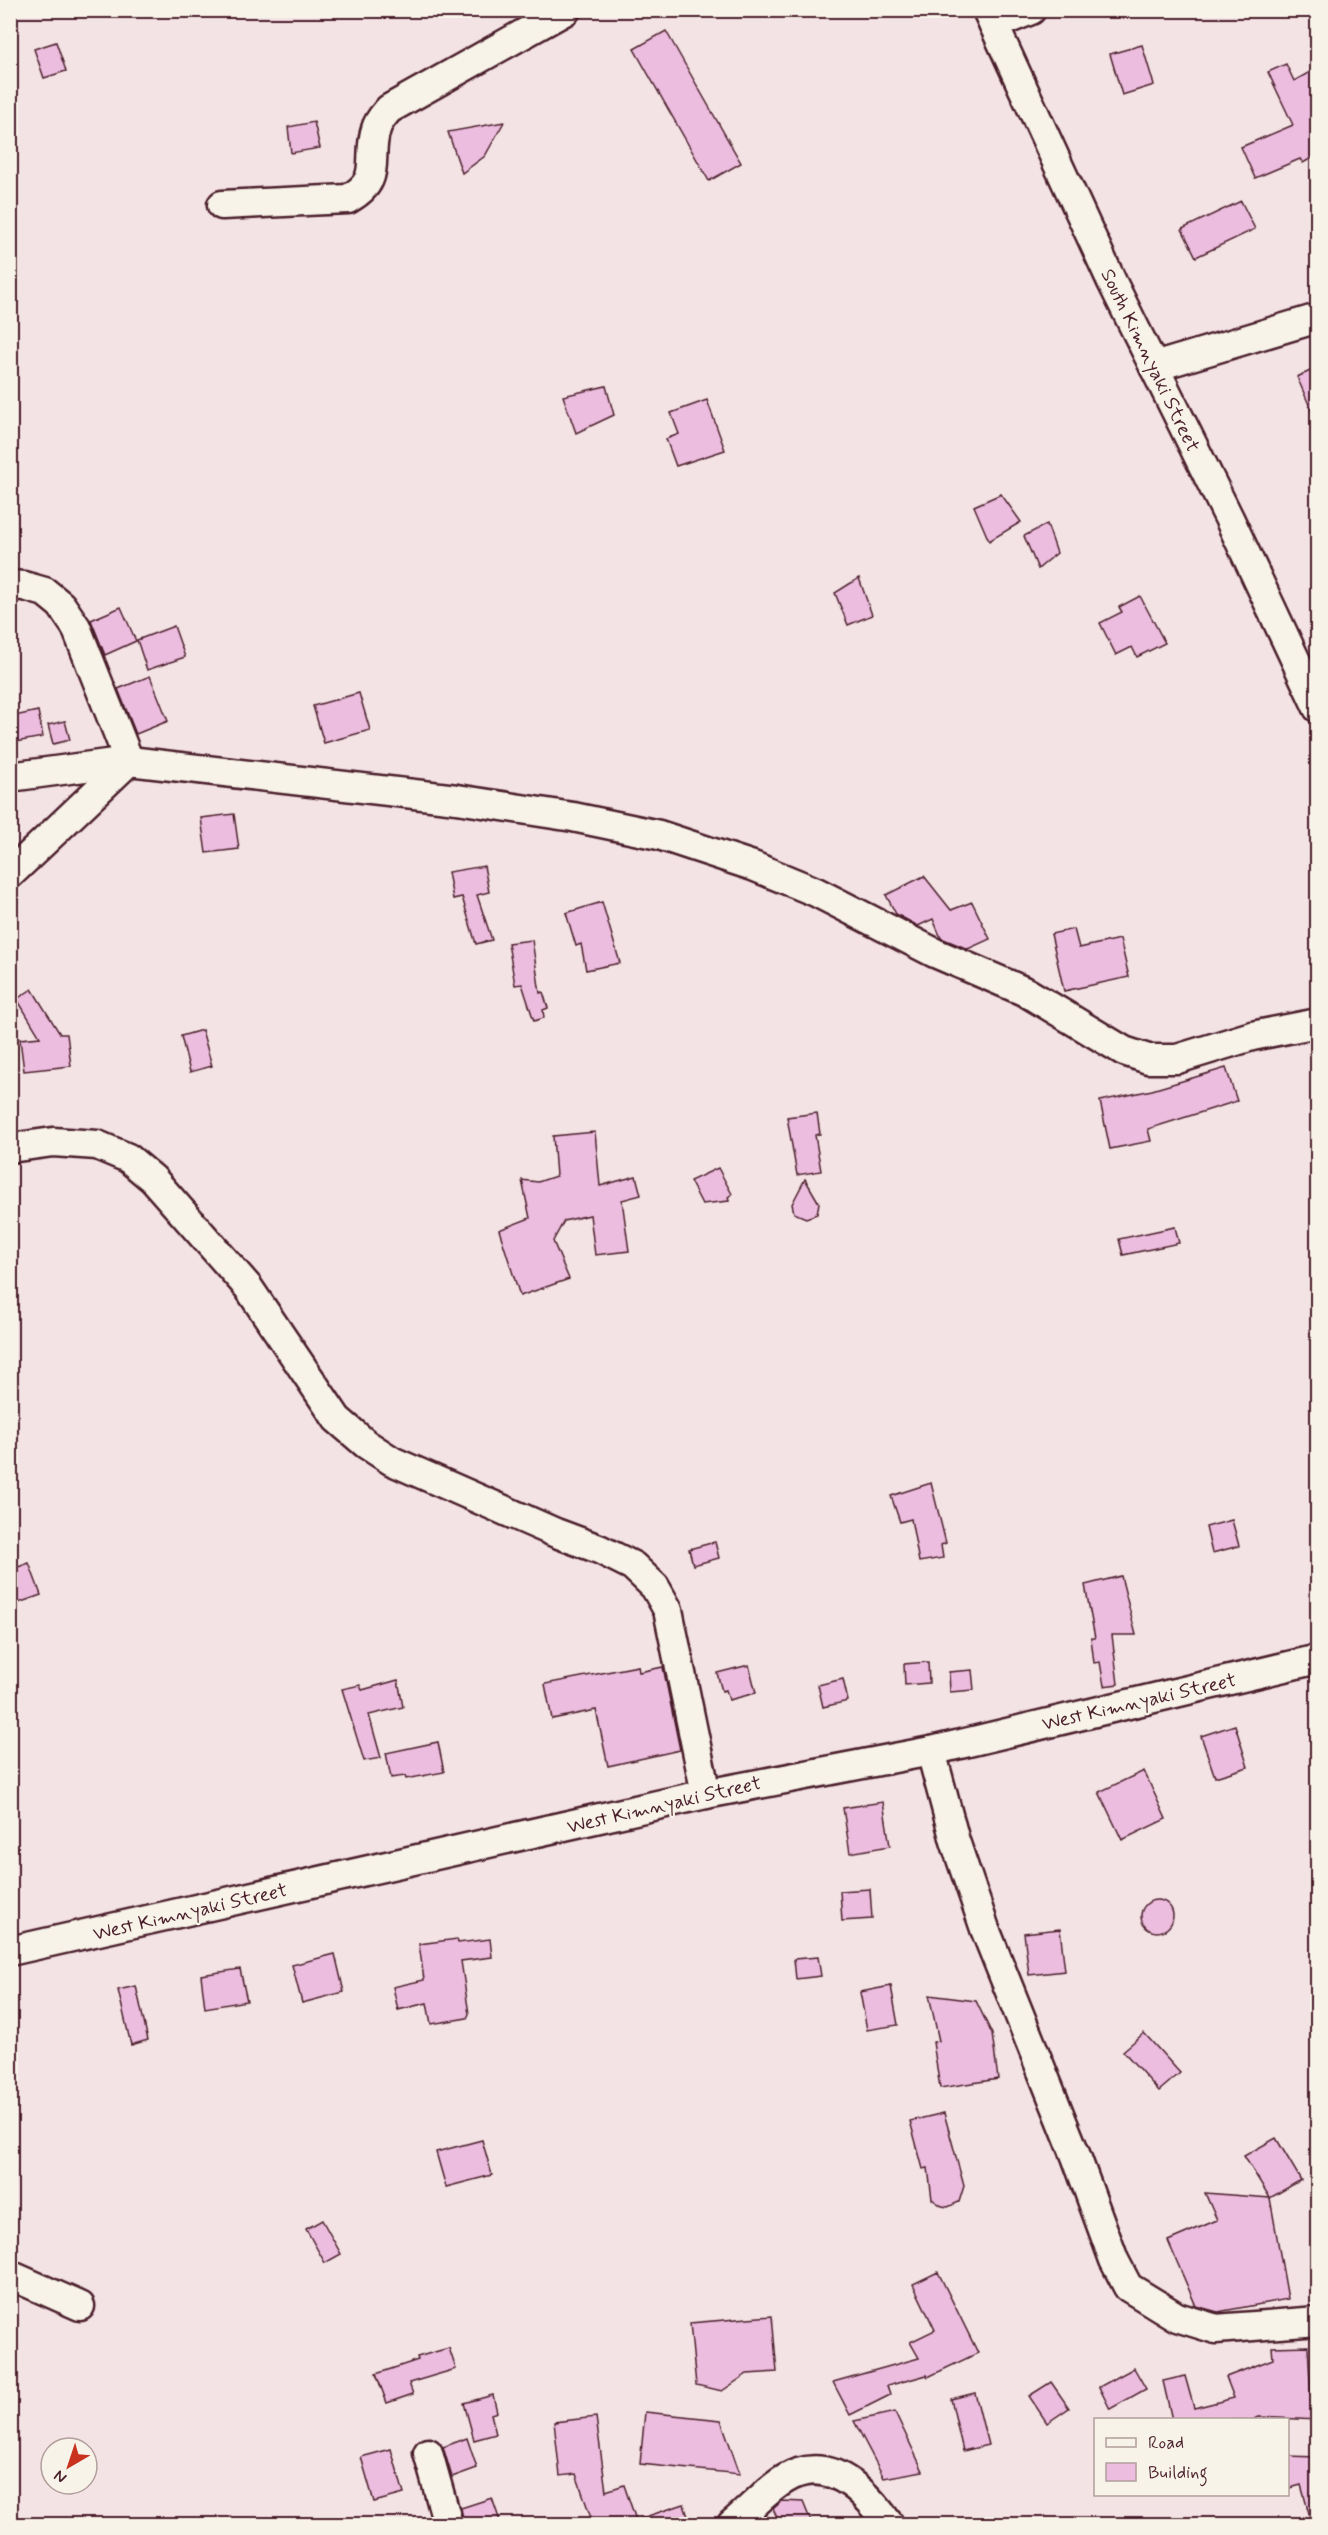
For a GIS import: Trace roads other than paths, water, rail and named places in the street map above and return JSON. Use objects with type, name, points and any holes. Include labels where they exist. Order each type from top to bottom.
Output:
[{"type":"street","points":[[222,205],[348,199],[360,192],[369,182],[376,125],[389,109],[567,10]]},
{"type":"street","points":[[991,18],[1031,10]]},
{"type":"street","name":"South Kimnyaki Street","points":[[991,18],[1045,140],[1317,708]]},
{"type":"street","points":[[1154,367],[1317,318]]},
{"type":"street","points":[[10,585],[45,592],[61,605],[76,627],[129,761]]},
{"type":"street","points":[[10,874],[129,761]]},
{"type":"street","points":[[10,777],[129,761],[457,799],[573,817],[659,835],[753,866],[816,892],[935,953],[1026,992],[1124,1051],[1148,1059],[1177,1059],[1252,1036],[1317,1023]]},
{"type":"street","points":[[10,1148],[53,1142],[97,1144],[128,1158],[153,1179],[248,1287],[337,1419],[366,1444],[402,1466],[556,1533],[599,1549],[633,1566],[655,1587],[668,1610],[706,1794]]},
{"type":"street","name":"West Kimnyaki Street","points":[[10,1951],[706,1794],[931,1751],[1317,1659]]},
{"type":"street","points":[[931,1751],[956,1841],[985,1929],[1072,2146],[1113,2260],[1128,2287],[1176,2317],[1216,2329],[1317,2320]]},
{"type":"street","points":[[10,2275],[80,2306]]},
{"type":"street","points":[[428,2453],[448,2524]]},
{"type":"street","points":[[732,2524],[776,2488],[797,2474],[809,2471],[821,2472],[849,2481],[869,2498],[889,2524]]}]
